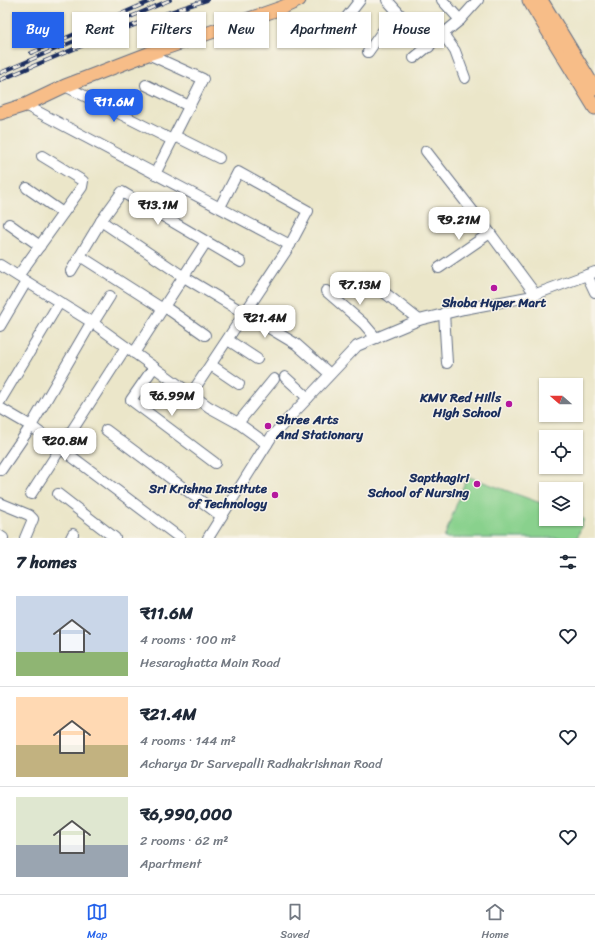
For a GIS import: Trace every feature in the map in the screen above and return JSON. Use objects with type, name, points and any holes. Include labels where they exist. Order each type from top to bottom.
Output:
[{"type":"main road","points":[[0,113],[25,105],[65,86],[148,54],[281,8],[299,0]]},
{"type":"main road","points":[[529,0],[595,108]]},
{"type":"main road","points":[[541,0],[595,89]]},
{"type":"street","points":[[351,12],[360,0]]},
{"type":"street","points":[[368,52],[397,11],[387,0]]},
{"type":"street","points":[[442,0],[460,20]]},
{"type":"street","points":[[444,33],[460,20],[478,0]]},
{"type":"street","points":[[444,35],[455,51],[465,78]]},
{"type":"street","points":[[414,58],[427,48]]},
{"type":"street","points":[[148,54],[203,79],[155,174]]},
{"type":"street","points":[[146,85],[189,106]]},
{"type":"street","points":[[65,86],[219,158]]},
{"type":"street","points":[[25,105],[290,245]]},
{"type":"street","points":[[426,151],[536,295]]},
{"type":"street","points":[[0,326],[22,279],[40,246],[82,187],[83,181],[42,156]]},
{"type":"street","points":[[191,394],[290,245],[308,211],[238,172],[220,207]]},
{"type":"street","points":[[27,188],[63,213]]},
{"type":"street","points":[[71,270],[101,221],[122,192],[241,262]]},
{"type":"street","points":[[101,221],[184,277],[296,344],[330,374]]},
{"type":"street","points":[[9,224],[40,246]]},
{"type":"street","points":[[439,268],[490,233]]},
{"type":"street","points":[[134,353],[206,242]]},
{"type":"street","points":[[80,256],[205,335]]},
{"type":"street","points":[[0,265],[92,323],[209,407],[238,423],[266,444]]},
{"type":"street","points":[[208,538],[272,436],[357,346],[419,320],[444,313],[536,295],[591,274],[595,292]]},
{"type":"street","points":[[375,285],[419,320]]},
{"type":"street","points":[[326,291],[364,324],[376,338]]},
{"type":"street","points":[[1,470],[31,426],[92,323],[110,296]]},
{"type":"street","points":[[0,401],[59,303]]},
{"type":"street","points":[[444,313],[447,363]]},
{"type":"street","points":[[228,340],[257,360]]},
{"type":"street","points":[[31,494],[126,347]]},
{"type":"street","points":[[211,365],[239,384]]},
{"type":"street","points":[[154,367],[130,400],[215,463]]},
{"type":"street","points":[[285,377],[308,398]]},
{"type":"street","points":[[238,423],[274,379]]},
{"type":"street","points":[[0,408],[31,426],[180,538]]},
{"type":"street","points":[[106,430],[221,516]]},
{"type":"street","points":[[58,494],[115,538]]},
{"type":"street","points":[[0,503],[29,515],[33,519],[25,538]]},
{"type":"green space","points":[[467,476],[539,502],[539,526],[581,526],[577,538],[444,538]]},
{"type":"railway","points":[[31,53],[153,0]]},
{"type":"railway","points":[[0,73],[170,0]]},
{"type":"railway","points":[[0,80],[128,27],[207,0]]},
{"type":"place","name":"Shoba Hyper Mart","points":[[494,288]]},
{"type":"place","name":"KMV Red Hills High School","points":[[509,404]]},
{"type":"place","name":"Shree Arts And Stationary","points":[[268,426]]},
{"type":"place","name":"Sapthagiri School of Nursing","points":[[477,484]]},
{"type":"place","name":"Sri Krishna Institute of Technology","points":[[275,495]]}]
